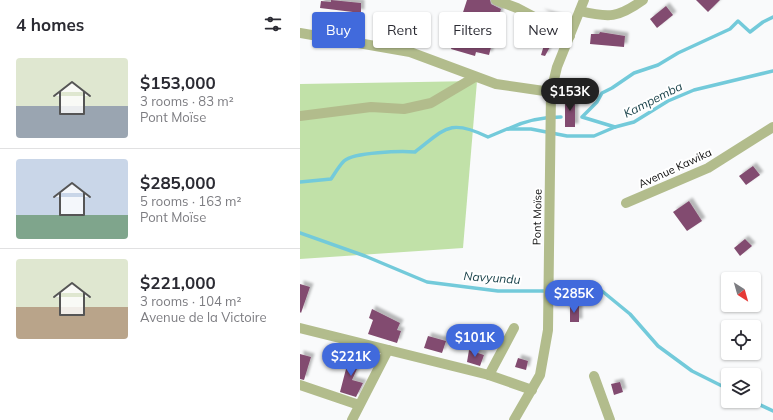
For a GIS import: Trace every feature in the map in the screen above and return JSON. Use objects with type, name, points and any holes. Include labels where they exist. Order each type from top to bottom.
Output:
[{"type":"street","points":[[496,0],[525,12]]},
{"type":"street","points":[[581,4],[604,16],[612,16],[626,12],[643,0]]},
{"type":"street","name":"Pont Moïse","points":[[572,30],[581,4]]},
{"type":"street","points":[[300,33],[410,52],[496,84],[551,92]]},
{"type":"street","name":"Pont Moïse","points":[[514,420],[540,375],[548,330],[551,92],[557,67],[565,48]]},
{"type":"street","points":[[300,116],[371,107],[404,108],[431,103],[475,77]]},
{"type":"street","name":"Avenue Kawika","points":[[626,203],[708,168],[773,127]]},
{"type":"street","points":[[300,328],[489,375],[532,390]]},
{"type":"street","points":[[489,375],[514,328]]},
{"type":"street","points":[[352,420],[358,405],[388,350]]},
{"type":"street","points":[[594,376],[610,420]]},
{"type":"street","points":[[300,385],[358,405]]},
{"type":"green space","points":[[477,81],[463,248],[300,259],[300,84]]},
{"type":"building","points":[[331,0],[361,3],[361,12],[320,8],[321,1],[331,2]]},
{"type":"building","points":[[467,0],[490,0],[491,4],[501,9],[500,12],[463,12]]},
{"type":"building","points":[[696,0],[720,0],[708,12]]},
{"type":"building","points":[[666,6],[673,15],[657,28],[650,19]]},
{"type":"building","points":[[600,32],[625,36],[624,47],[590,44],[591,34],[599,34]]},
{"type":"building","points":[[491,48],[489,55],[476,52],[475,56],[451,49]]},
{"type":"building","points":[[543,48],[549,48],[545,56],[541,55]]},
{"type":"building","points":[[565,96],[575,96],[575,127],[565,127]]},
{"type":"building","points":[[753,166],[760,175],[746,185],[739,176]]},
{"type":"building","points":[[689,201],[702,221],[687,231],[673,212]]},
{"type":"building","points":[[745,239],[752,246],[740,256],[734,248]]},
{"type":"building","points":[[300,284],[310,287],[301,313],[300,312]]},
{"type":"building","points":[[570,306],[579,306],[579,322],[570,322]]},
{"type":"building","points":[[372,309],[400,323],[397,330],[401,331],[397,343],[368,334],[373,320],[369,318]]},
{"type":"building","points":[[428,336],[446,341],[442,353],[424,348]]},
{"type":"building","points":[[469,350],[484,355],[480,366],[467,362]]},
{"type":"building","points":[[300,354],[311,357],[304,380],[300,379]]},
{"type":"building","points":[[349,355],[361,360],[352,380],[363,383],[356,397],[340,392],[346,369],[343,368]]},
{"type":"building","points":[[518,358],[528,361],[526,370],[515,367]]},
{"type":"building","points":[[620,382],[623,392],[614,395],[611,384]]},
{"type":"waterway","points":[[615,127],[582,117],[597,102],[602,93],[634,73],[658,65],[678,53],[730,29],[738,21],[750,32],[763,22],[773,17]]},
{"type":"waterway","name":"Kampemba","points":[[300,182],[331,179],[344,161],[349,158],[367,154],[415,152],[441,132],[456,127],[475,131],[488,137],[507,129],[531,129],[567,136],[594,136],[615,127],[634,122],[668,101],[694,90],[773,71]]},
{"type":"waterway","points":[[508,129],[521,123],[534,120],[561,117]]},
{"type":"waterway","name":"Navyundu","points":[[300,233],[365,256],[427,282],[498,291],[602,291],[630,314],[658,346],[692,371],[721,386]]},
{"type":"waterway","name":"Navyundu","points":[[761,405],[773,411]]}]
